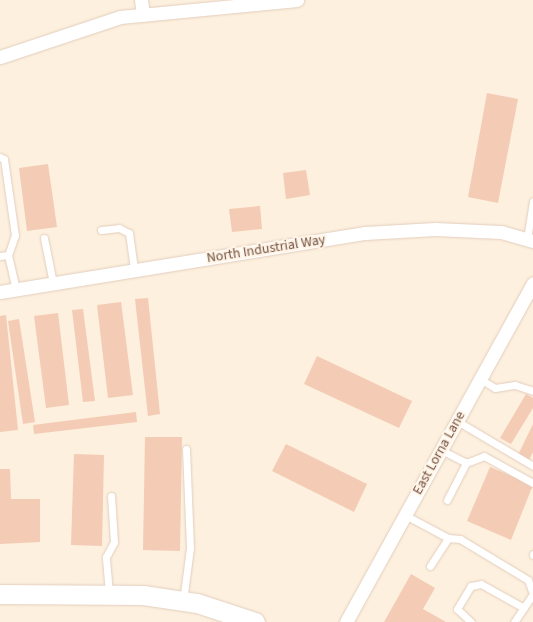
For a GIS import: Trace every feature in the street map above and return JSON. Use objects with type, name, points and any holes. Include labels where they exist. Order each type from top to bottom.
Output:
[{"type":"street","points":[[142,0],[143,15]]},
{"type":"street","points":[[0,57],[120,17],[297,0]]},
{"type":"street","name":"North Industrial Way","points":[[0,292],[365,233],[435,229],[501,232],[530,240]]},
{"type":"street","name":"East Lorna Lane","points":[[346,622],[533,283]]},
{"type":"street","points":[[0,594],[109,593],[183,601],[255,622]]},
{"type":"lane","points":[[0,157],[4,159],[16,235],[8,254],[16,289]]},
{"type":"lane","points":[[530,240],[533,201]]},
{"type":"lane","points":[[101,230],[119,228],[129,233],[134,270]]},
{"type":"lane","points":[[44,238],[52,283]]},
{"type":"lane","points":[[0,256],[8,254]]},
{"type":"lane","points":[[480,379],[495,388],[515,385],[533,391]]},
{"type":"lane","points":[[457,421],[533,466]]},
{"type":"lane","points":[[183,601],[190,548],[186,449]]},
{"type":"lane","points":[[441,450],[466,463]]},
{"type":"lane","points":[[448,500],[466,463],[484,456],[533,483]]},
{"type":"lane","points":[[109,593],[106,557],[114,542],[111,496]]},
{"type":"lane","points":[[405,515],[448,538],[460,539],[528,580],[533,594],[514,622]]},
{"type":"lane","points":[[430,566],[448,538]]},
{"type":"lane","points":[[471,622],[457,608],[471,586],[481,584],[524,608]]},
{"type":"building","points":[[487,93],[518,99],[498,203],[468,197]]},
{"type":"building","points":[[48,164],[57,227],[27,231],[19,168]]},
{"type":"building","points":[[306,170],[310,195],[286,199],[283,173]]},
{"type":"building","points":[[260,206],[262,229],[232,232],[229,209]]},
{"type":"building","points":[[148,298],[160,414],[148,416],[135,299]]},
{"type":"building","points":[[121,302],[133,395],[108,398],[97,305]]},
{"type":"building","points":[[83,309],[95,401],[83,402],[72,310]]},
{"type":"building","points":[[58,313],[69,405],[46,408],[34,316]]},
{"type":"building","points":[[6,315],[18,430],[0,432],[0,316]]},
{"type":"building","points":[[19,319],[35,422],[23,424],[8,321]]},
{"type":"building","points":[[317,356],[412,401],[399,428],[304,384]]},
{"type":"building","points":[[526,394],[533,398],[533,408],[511,444],[500,438]]},
{"type":"building","points":[[136,412],[137,422],[34,434],[33,425]]},
{"type":"building","points":[[533,424],[533,452],[529,460],[518,455]]},
{"type":"building","points":[[145,437],[182,437],[180,551],[143,550]]},
{"type":"building","points":[[286,444],[367,484],[354,512],[272,471]]},
{"type":"building","points":[[74,454],[104,455],[102,546],[71,545]]},
{"type":"building","points":[[490,467],[533,485],[511,540],[467,521]]},
{"type":"building","points":[[0,469],[10,469],[11,499],[40,499],[40,542],[0,544]]},
{"type":"building","points":[[411,574],[435,588],[423,609],[446,622],[384,622]]}]
